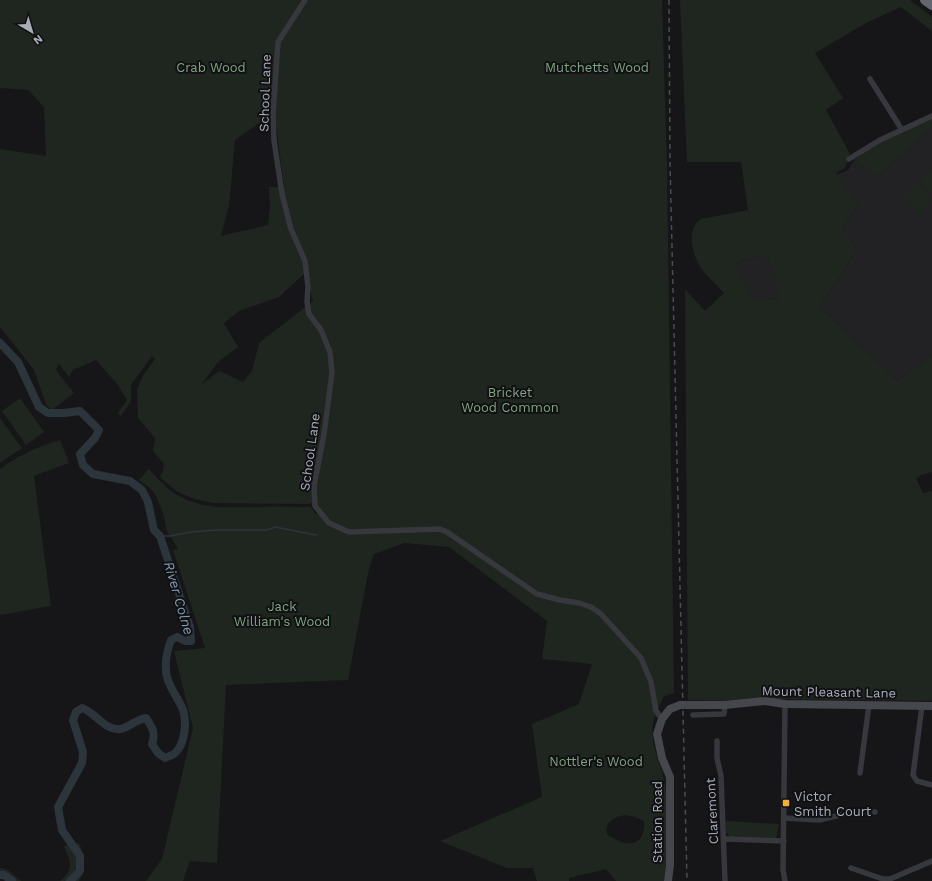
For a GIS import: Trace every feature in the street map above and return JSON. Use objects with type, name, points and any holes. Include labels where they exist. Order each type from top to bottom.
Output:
[{"type":"highway","points":[[925,0],[932,6]]},
{"type":"street","name":"School Lane","points":[[305,0],[278,42],[273,114],[274,140],[282,194],[291,229],[305,261],[309,314],[321,330],[330,352],[332,373],[324,434],[314,486],[314,506],[329,523],[349,532],[440,529],[448,532],[537,594],[591,607],[601,614],[640,658],[651,682],[656,711],[662,719]]},
{"type":"street","points":[[870,80],[902,130]]},
{"type":"street","points":[[850,159],[880,140],[932,116]]},
{"type":"street","name":"Mount Pleasant Lane","points":[[662,719],[670,709],[677,706],[765,702],[785,704],[932,706]]},
{"type":"street","points":[[785,704],[783,870],[785,881]]},
{"type":"street","points":[[693,715],[724,714],[725,705]]},
{"type":"street","points":[[860,773],[869,705]]},
{"type":"street","points":[[922,706],[913,775],[918,781],[932,785]]},
{"type":"street","name":"Station Road","points":[[662,719],[657,734],[662,758],[670,777],[670,865],[668,881]]},
{"type":"street","name":"Claremont","points":[[717,741],[717,758],[721,770],[725,881]]},
{"type":"street","points":[[784,818],[819,820],[853,812],[875,812]]},
{"type":"street","points":[[724,839],[784,841]]},
{"type":"street","points":[[851,868],[883,879],[890,879],[932,861]]},
{"type":"shaded area","points":[[932,127],[932,355],[898,381],[820,307],[857,249],[843,227],[858,205],[837,175],[848,170],[854,160],[878,177]]},
{"type":"shaded area","points":[[757,256],[768,258],[781,298],[757,300],[750,295],[742,281],[736,263]]},
{"type":"green space","points":[[0,0],[662,0],[667,166],[674,693],[663,697],[653,723],[652,731],[654,747],[666,794],[666,857],[664,881],[616,881],[606,869],[569,878],[569,881],[537,881],[533,868],[507,868],[440,841],[542,797],[532,724],[579,704],[592,664],[542,659],[547,621],[449,547],[404,543],[374,554],[368,573],[348,680],[226,685],[217,863],[190,861],[183,881],[146,881],[162,859],[193,728],[174,651],[205,648],[173,550],[178,549],[166,529],[164,516],[157,498],[151,489],[139,480],[149,469],[172,492],[190,501],[210,506],[309,507],[313,509],[315,514],[321,513],[316,504],[310,503],[214,503],[195,499],[176,491],[160,477],[164,464],[153,451],[155,438],[138,418],[137,389],[144,374],[155,359],[152,356],[131,385],[131,401],[121,416],[118,413],[127,400],[118,385],[96,360],[73,370],[69,377],[59,364],[56,369],[74,393],[52,410],[46,404],[34,370],[0,327],[0,149],[46,156],[44,107],[28,90],[0,88]],"holes":[[[262,121],[276,124],[284,187],[269,187],[270,207],[268,225],[221,236],[229,206],[235,140]],[[306,272],[313,301],[259,343],[252,371],[243,382],[219,371],[202,384],[218,362],[238,347],[224,323],[239,311],[279,297]],[[626,815],[635,817],[644,821],[644,830],[638,841],[627,843],[607,834],[607,826],[611,820]]]},
{"type":"green space","points":[[680,0],[910,0],[932,17],[932,31],[901,7],[868,22],[815,53],[843,98],[826,110],[850,154],[845,168],[836,173],[858,205],[843,227],[857,249],[820,307],[898,381],[932,355],[932,472],[921,475],[916,479],[923,493],[932,491],[932,701],[768,699],[732,701],[688,700],[685,289],[705,311],[724,293],[698,263],[693,249],[693,229],[696,223],[701,219],[748,210],[741,162],[687,162]],"holes":[[[757,256],[768,258],[780,298],[757,300],[746,288],[736,263]]]},
{"type":"green space","points":[[932,118],[932,127],[878,177],[854,160],[872,147]]},
{"type":"green space","points":[[932,170],[932,194],[920,181]]},
{"type":"green space","points":[[916,183],[932,198],[932,202],[919,215],[902,198]]},
{"type":"green space","points":[[20,398],[44,432],[26,445],[2,411]]},
{"type":"green space","points":[[0,418],[22,448],[0,463]]},
{"type":"green space","points":[[60,440],[69,463],[34,476],[51,606],[0,615],[0,469],[28,452]]},
{"type":"green space","points":[[726,821],[779,824],[776,839],[730,837],[726,832]]},
{"type":"green space","points":[[72,843],[79,843],[84,857],[84,867],[79,881],[72,881],[80,872],[82,862],[79,853]]},
{"type":"green space","points":[[70,844],[76,856],[76,869],[68,881],[60,881],[68,873],[70,865],[64,846]]},
{"type":"green space","points":[[0,868],[8,870],[21,881],[14,881],[5,874],[0,874]]},
{"type":"waterway","name":"River Colne","points":[[0,343],[18,362],[39,407],[48,413],[80,411],[99,430],[95,438],[80,454],[83,465],[93,474],[130,481],[142,490],[148,502],[154,530],[160,536],[190,627],[191,641],[185,641],[177,637],[171,640],[166,658],[167,677],[170,686],[183,710],[185,720],[183,738],[179,748],[174,754],[165,758],[158,753],[152,744],[154,737],[153,730],[146,718],[138,720],[123,728],[115,729],[105,724],[87,710],[82,708],[76,712],[73,720],[83,752],[82,763],[58,807],[62,830],[80,856],[80,871],[70,881]]},
{"type":"waterway","points":[[160,536],[218,530],[267,530],[275,527],[316,535]]},
{"type":"waterway","name":"River Colne","points":[[0,875],[4,875],[12,881]]},
{"type":"railway","points":[[669,0],[670,162],[687,881]]},
{"type":"place","name":"Victor Smith Court","points":[[786,803]]},
{"type":"park label","name":"Crab Wood","points":[[211,67]]},
{"type":"park label","name":"Mutchetts Wood","points":[[597,67]]},
{"type":"park label","name":"Bricket Wood Common","points":[[510,400]]},
{"type":"park label","name":"Jack William's Wood","points":[[282,614]]},
{"type":"park label","name":"Nottler's Wood","points":[[596,761]]}]
